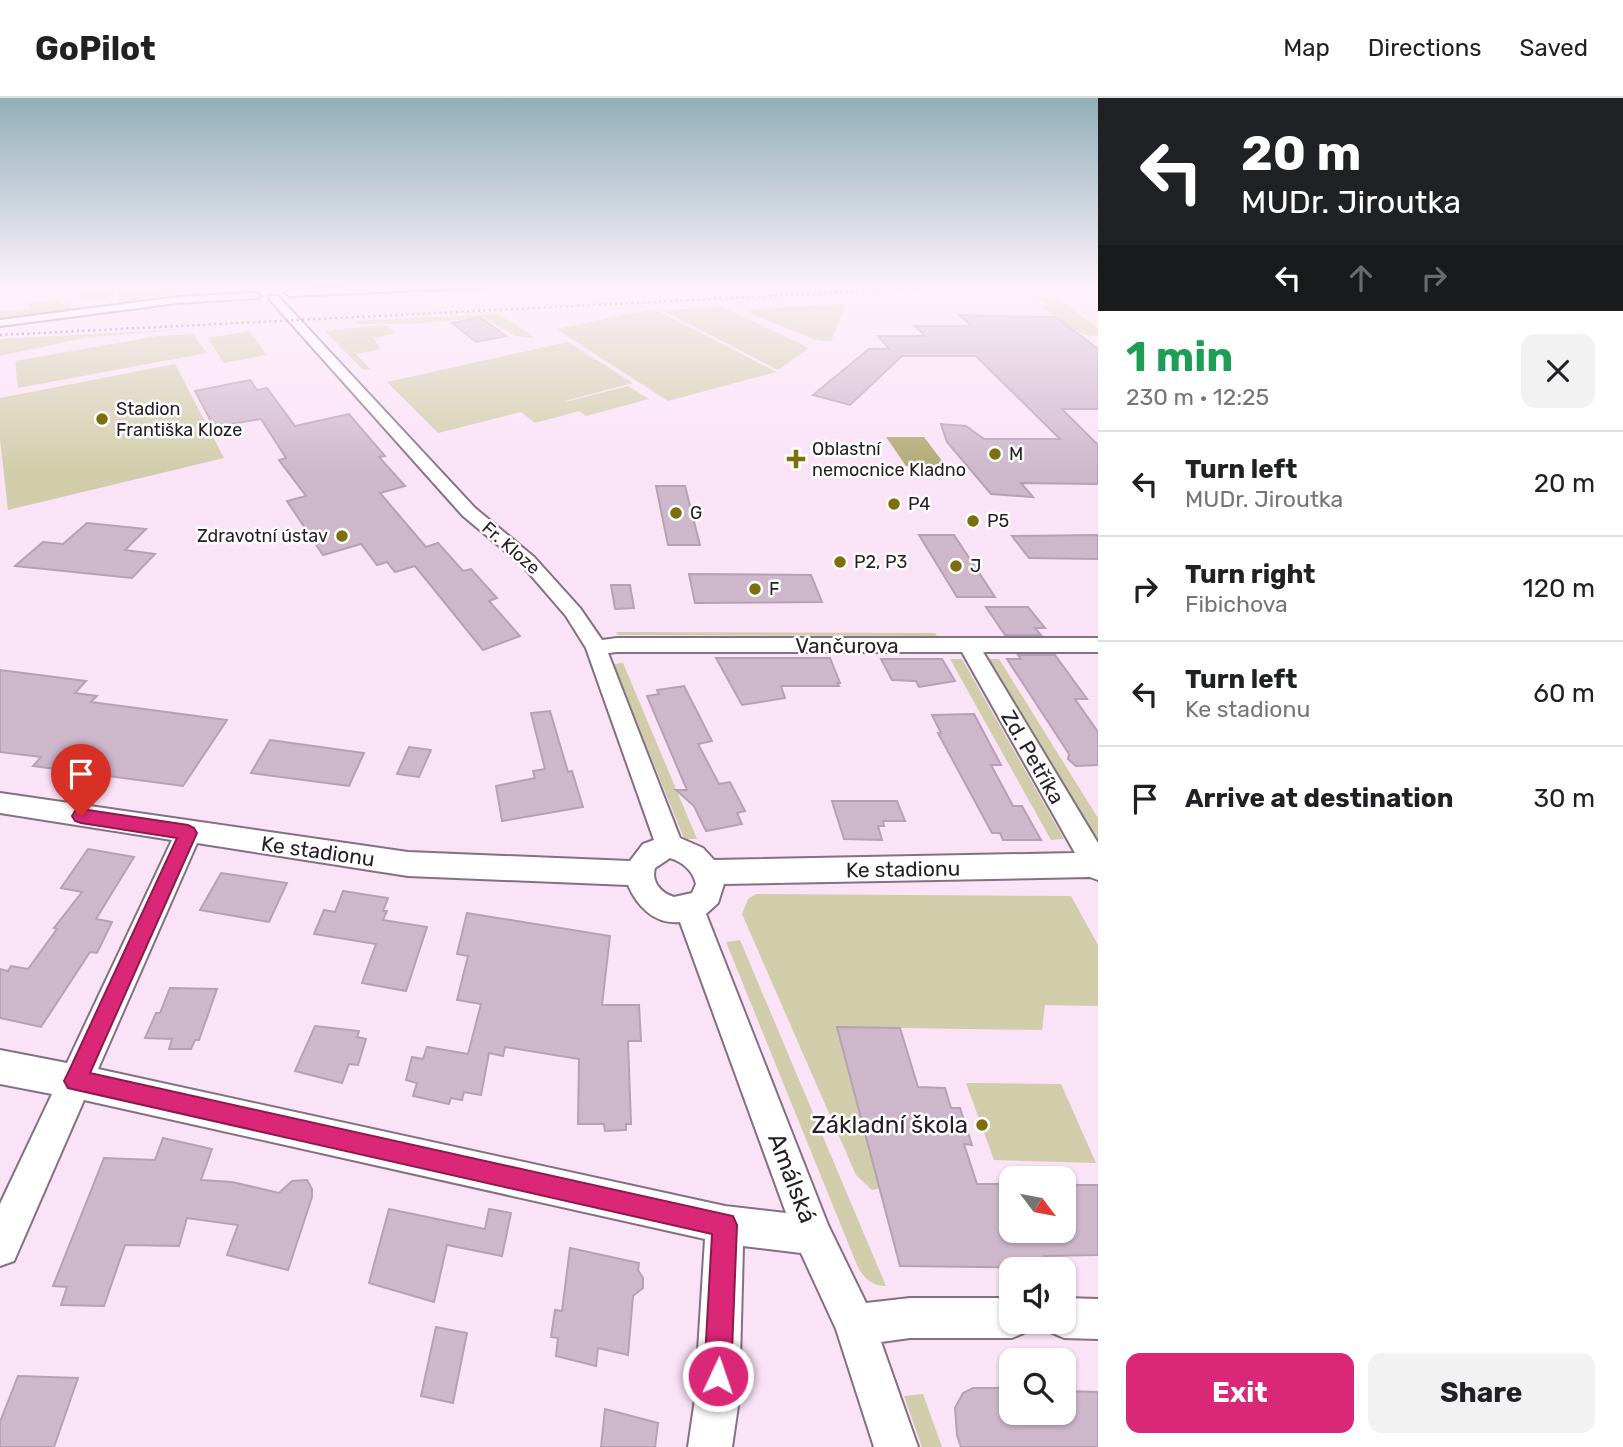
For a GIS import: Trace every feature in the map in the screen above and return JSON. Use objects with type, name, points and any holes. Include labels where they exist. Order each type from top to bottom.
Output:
[{"type":"street","name":"Fr. Kloze","points":[[326,347],[469,512],[547,579],[573,612],[596,648],[670,847]]},
{"type":"street","name":"Vančurova","points":[[596,648],[617,645],[1098,645]]},
{"type":"street","name":"Zd. Petříka","points":[[968,645],[1097,866]]},
{"type":"street","name":"Ke stadionu","points":[[0,803],[408,864],[639,873]]},
{"type":"street","points":[[0,1247],[188,833]]},
{"type":"street","points":[[670,847],[697,857],[708,873],[710,881],[705,898],[689,908],[668,908],[650,899],[640,882],[639,873],[645,858],[660,848],[670,847]]},
{"type":"street","name":"Ke stadionu","points":[[708,873],[1097,866]]},
{"type":"street","name":"Amálská","points":[[689,908],[813,1235],[855,1325],[897,1447]]},
{"type":"street","points":[[0,1067],[75,1081],[725,1225],[813,1235]]},
{"type":"street","points":[[710,1447],[717,1399],[725,1225]]},
{"type":"street","points":[[855,1325],[910,1318],[999,1318]]},
{"type":"street","points":[[1076,1318],[1098,1319]]},
{"type":"shaded area","points":[[0,347],[42,347],[0,356]]},
{"type":"shaded area","points":[[95,347],[203,347],[207,353],[18,388],[15,361]]},
{"type":"shaded area","points":[[214,347],[261,347],[267,355],[224,363]]},
{"type":"shaded area","points":[[341,347],[380,347],[381,349],[356,354],[370,369],[363,370]]},
{"type":"shaded area","points":[[546,347],[576,347],[633,383],[565,402],[628,386],[649,399],[586,416],[579,411],[535,423],[521,412],[438,433],[387,382]]},
{"type":"shaded area","points":[[584,347],[727,347],[776,372],[668,401]]},
{"type":"shaded area","points":[[733,347],[809,348],[778,370]]},
{"type":"shaded area","name":"Stadion Františka Kloze","points":[[175,364],[224,458],[8,510],[0,439],[0,398]]},
{"type":"shaded area","points":[[886,437],[924,437],[946,466],[906,466]]},
{"type":"shaded area","points":[[616,632],[935,633],[937,636],[618,635]]},
{"type":"shaded area","points":[[950,659],[962,659],[1064,839],[1051,840]]},
{"type":"shaded area","points":[[988,659],[999,659],[1098,818],[1098,840]]},
{"type":"shaded area","points":[[623,663],[697,839],[686,839],[683,836],[613,664]]},
{"type":"shaded area","points":[[756,894],[1071,896],[1098,945],[1098,1006],[1045,1005],[1042,1030],[837,1027],[881,1188],[872,1190],[856,1175],[742,914],[748,899]]},
{"type":"shaded area","points":[[740,940],[886,1286],[876,1285],[868,1280],[857,1265],[726,942]]},
{"type":"shaded area","points":[[966,1083],[1061,1084],[1096,1163],[994,1160]]},
{"type":"shaded area","points":[[923,1394],[942,1447],[922,1447],[904,1396]]},
{"type":"building","points":[[887,347],[1095,347],[1098,349],[1098,409],[1062,409],[1098,445],[1098,484],[1021,483],[1033,497],[991,494],[947,442],[941,424],[966,426],[984,439],[1060,439],[976,356],[902,356],[850,405],[813,395],[869,349],[889,349]]},
{"type":"building","points":[[250,380],[257,390],[267,388],[295,426],[349,414],[385,456],[379,457],[405,486],[380,493],[426,547],[438,543],[463,571],[471,569],[497,598],[489,601],[520,636],[483,650],[415,566],[395,572],[387,562],[377,565],[361,544],[323,555],[287,501],[306,496],[279,460],[286,458],[261,419],[214,427],[195,391]]},
{"type":"building","name":"G","points":[[656,486],[685,486],[700,545],[668,545]]},
{"type":"building","points":[[87,523],[146,529],[125,550],[155,554],[132,578],[15,566],[43,542],[63,544]]},
{"type":"building","name":"J","points":[[919,535],[954,535],[995,597],[957,597]]},
{"type":"building","points":[[1098,535],[1098,559],[1029,558],[1012,536]]},
{"type":"building","name":"F","points":[[689,574],[811,575],[822,602],[695,603]]},
{"type":"building","points":[[611,585],[630,585],[634,608],[615,609]]},
{"type":"building","points":[[986,607],[1028,607],[1045,628],[1035,628],[1041,635],[1005,635]]},
{"type":"building","points":[[1018,655],[1055,655],[1087,699],[1075,699],[1098,732],[1098,765],[1076,766],[1068,759],[1069,754],[1007,659],[1021,659]]},
{"type":"building","points":[[716,658],[830,658],[840,683],[837,683],[839,686],[781,686],[785,698],[742,705]]},
{"type":"building","points":[[881,659],[942,659],[955,681],[919,687],[916,681],[892,680]]},
{"type":"building","points":[[0,670],[86,681],[75,693],[97,696],[91,702],[227,720],[183,786],[33,766],[41,757],[0,752]]},
{"type":"building","points":[[684,686],[712,741],[698,744],[719,784],[730,782],[745,811],[737,813],[742,824],[706,831],[694,806],[676,790],[687,790],[647,696],[659,694],[657,690]]},
{"type":"building","points":[[550,711],[568,772],[572,771],[583,807],[502,821],[496,786],[535,778],[533,771],[545,769],[531,713]]},
{"type":"building","points":[[974,714],[1001,765],[991,765],[1013,806],[1022,806],[1041,840],[1003,840],[1000,833],[992,833],[938,733],[941,733],[932,715]]},
{"type":"building","points":[[270,740],[364,753],[349,786],[251,773]]},
{"type":"building","points":[[409,747],[431,750],[419,777],[397,774]]},
{"type":"building","points":[[832,801],[897,801],[905,821],[883,821],[884,826],[878,826],[882,840],[844,839]]},
{"type":"building","points":[[88,849],[134,857],[96,919],[112,922],[97,953],[90,952],[41,1027],[0,1018],[0,969],[8,971],[11,966],[28,969],[57,929],[54,928],[82,892],[61,888]]},
{"type":"building","points":[[221,873],[287,883],[269,922],[200,910]]},
{"type":"building","points":[[343,891],[388,898],[383,920],[427,927],[406,991],[362,983],[376,944],[314,934],[324,910],[335,912]]},
{"type":"building","points":[[467,913],[610,936],[602,1005],[639,1005],[641,1041],[628,1041],[631,1124],[626,1124],[626,1130],[605,1131],[604,1124],[578,1124],[579,1059],[505,1047],[503,1056],[489,1053],[481,1095],[464,1092],[462,1100],[451,1098],[449,1104],[413,1096],[417,1083],[406,1080],[412,1057],[423,1059],[427,1047],[468,1054],[481,1004],[457,1000],[468,956],[457,954]]},
{"type":"building","points":[[170,988],[217,989],[199,1040],[195,1040],[191,1049],[169,1049],[172,1039],[145,1038],[156,1013],[160,1013]]},
{"type":"building","points":[[315,1026],[359,1031],[357,1037],[366,1039],[358,1065],[349,1064],[342,1083],[295,1071]]},
{"type":"building","points":[[837,1027],[900,1028],[918,1087],[945,1088],[951,1108],[960,1108],[972,1145],[964,1144],[977,1184],[999,1184],[999,1243],[1076,1243],[1076,1185],[1098,1185],[1098,1255],[999,1257],[999,1267],[900,1266]]},
{"type":"building","points":[[163,1138],[212,1149],[201,1180],[232,1182],[279,1193],[292,1181],[307,1180],[312,1189],[312,1197],[288,1270],[227,1255],[238,1225],[187,1218],[179,1246],[125,1245],[104,1306],[61,1305],[67,1287],[53,1286],[104,1158],[155,1160]]},
{"type":"building","points":[[389,1209],[485,1229],[489,1209],[511,1213],[502,1256],[447,1245],[434,1302],[369,1283]]},
{"type":"building","points":[[570,1248],[639,1263],[643,1288],[633,1296],[628,1355],[598,1348],[596,1366],[556,1356],[558,1338],[551,1337],[555,1310],[562,1311]]},
{"type":"building","points":[[436,1327],[467,1333],[453,1403],[421,1396]]},
{"type":"building","points":[[18,1376],[78,1378],[54,1447],[0,1447],[0,1422]]},
{"type":"building","points":[[973,1388],[999,1388],[999,1425],[1076,1425],[1076,1391],[1098,1392],[1098,1447],[961,1447],[957,1435],[955,1408],[963,1393]]},
{"type":"building","points":[[605,1409],[658,1423],[655,1447],[601,1447]]},
{"type":"place","name":"Stadion Františka Kloze","points":[[102,419]]},
{"type":"place","name":"M","points":[[995,454]]},
{"type":"place","name":"Oblastní nemocnice Kladno","points":[[796,459]]},
{"type":"place","name":"P4","points":[[894,504]]},
{"type":"place","name":"G","points":[[676,513]]},
{"type":"place","name":"P5","points":[[973,521]]},
{"type":"place","name":"Zdravotní ústav","points":[[342,536]]},
{"type":"place","name":"P2, P3","points":[[840,562]]},
{"type":"place","name":"J","points":[[956,566]]},
{"type":"place","name":"F","points":[[755,589]]},
{"type":"place","name":"Základní škola","points":[[982,1125]]},
{"type":"route","points":[[81,816],[188,833],[75,1081],[725,1225],[718,1376]]}]
